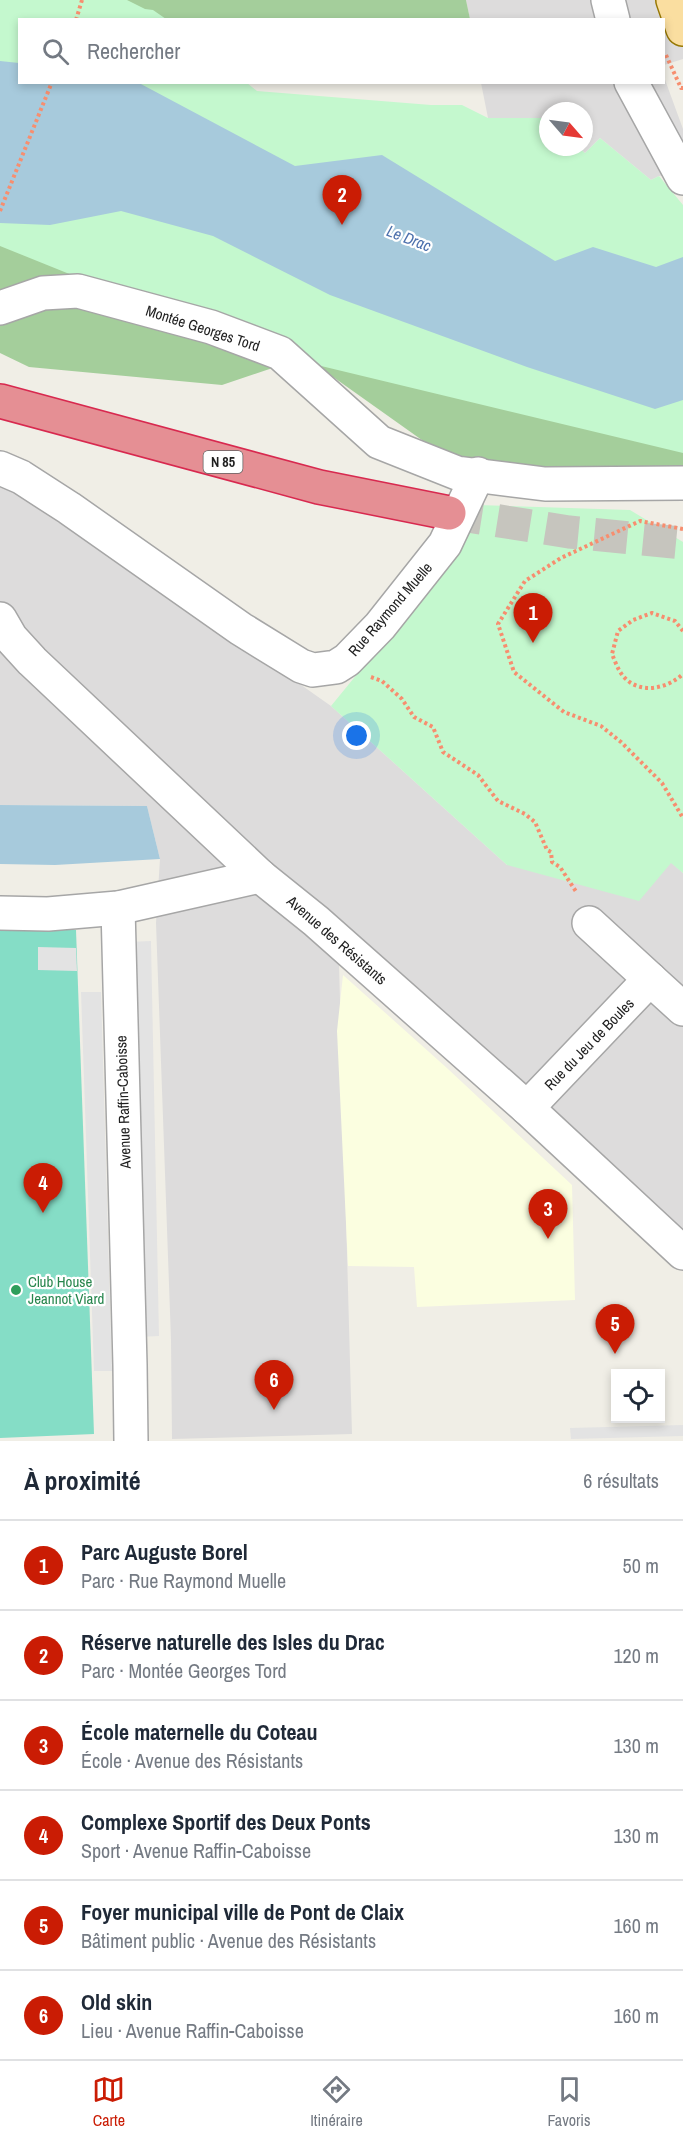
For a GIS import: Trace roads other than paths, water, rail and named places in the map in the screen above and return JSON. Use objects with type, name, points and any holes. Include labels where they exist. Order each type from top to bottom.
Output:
[{"type":"highway","name":"N 85","points":[[0,401],[319,487],[449,513]]},
{"type":"main road","points":[[673,0],[683,29]]},
{"type":"street","points":[[608,0],[612,18]]},
{"type":"street","points":[[632,84],[683,178]]},
{"type":"street","name":"Montée Georges Tord","points":[[0,308],[43,293],[78,291],[211,327],[280,353],[380,442],[457,473],[478,474]]},
{"type":"street","name":"Rue Raymond Muelle","points":[[0,468],[21,477],[69,508],[241,629],[301,666],[313,670],[336,668],[347,660],[380,626],[445,544],[478,474]]},
{"type":"street","points":[[478,474],[545,484],[683,483]]},
{"type":"street","name":"Avenue des Résistants","points":[[0,619],[11,638],[32,661],[260,876],[316,921],[527,1108],[683,1253]]},
{"type":"street","points":[[0,913],[48,914],[118,908],[260,876]]},
{"type":"street","name":"Avenue Raffin-Caboisse","points":[[118,908],[130,1441]]},
{"type":"street","points":[[589,922],[683,1009]]},
{"type":"street","name":"Rue du Jeu de Boules","points":[[527,1108],[650,979]]},
{"type":"water","name":"Le Drac","points":[[0,61],[18,63],[18,84],[141,84],[295,166],[382,155],[555,261],[593,247],[656,267],[683,257],[683,400],[655,409],[527,367],[330,295],[213,236],[121,211],[50,225],[0,223]]},
{"type":"water","points":[[0,805],[147,806],[160,859],[55,865],[0,864]]},
{"type":"tunnel","points":[[449,513],[569,532],[683,543]]},
{"type":"place","name":"Réserve naturelle des Isles du Drac","points":[[342,225]]},
{"type":"place","name":"Parc Auguste Borel","points":[[533,643]]},
{"type":"place","name":"Complexe Sportif des Deux Ponts","points":[[43,1213]]},
{"type":"place","name":"École maternelle du Coteau","points":[[548,1239]]},
{"type":"place","name":"Club House Jeannot Viard","points":[[16,1290]]},
{"type":"place","name":"Foyer municipal ville de Pont de Claix","points":[[615,1354]]},
{"type":"place","name":"Old skin","points":[[274,1410]]}]
